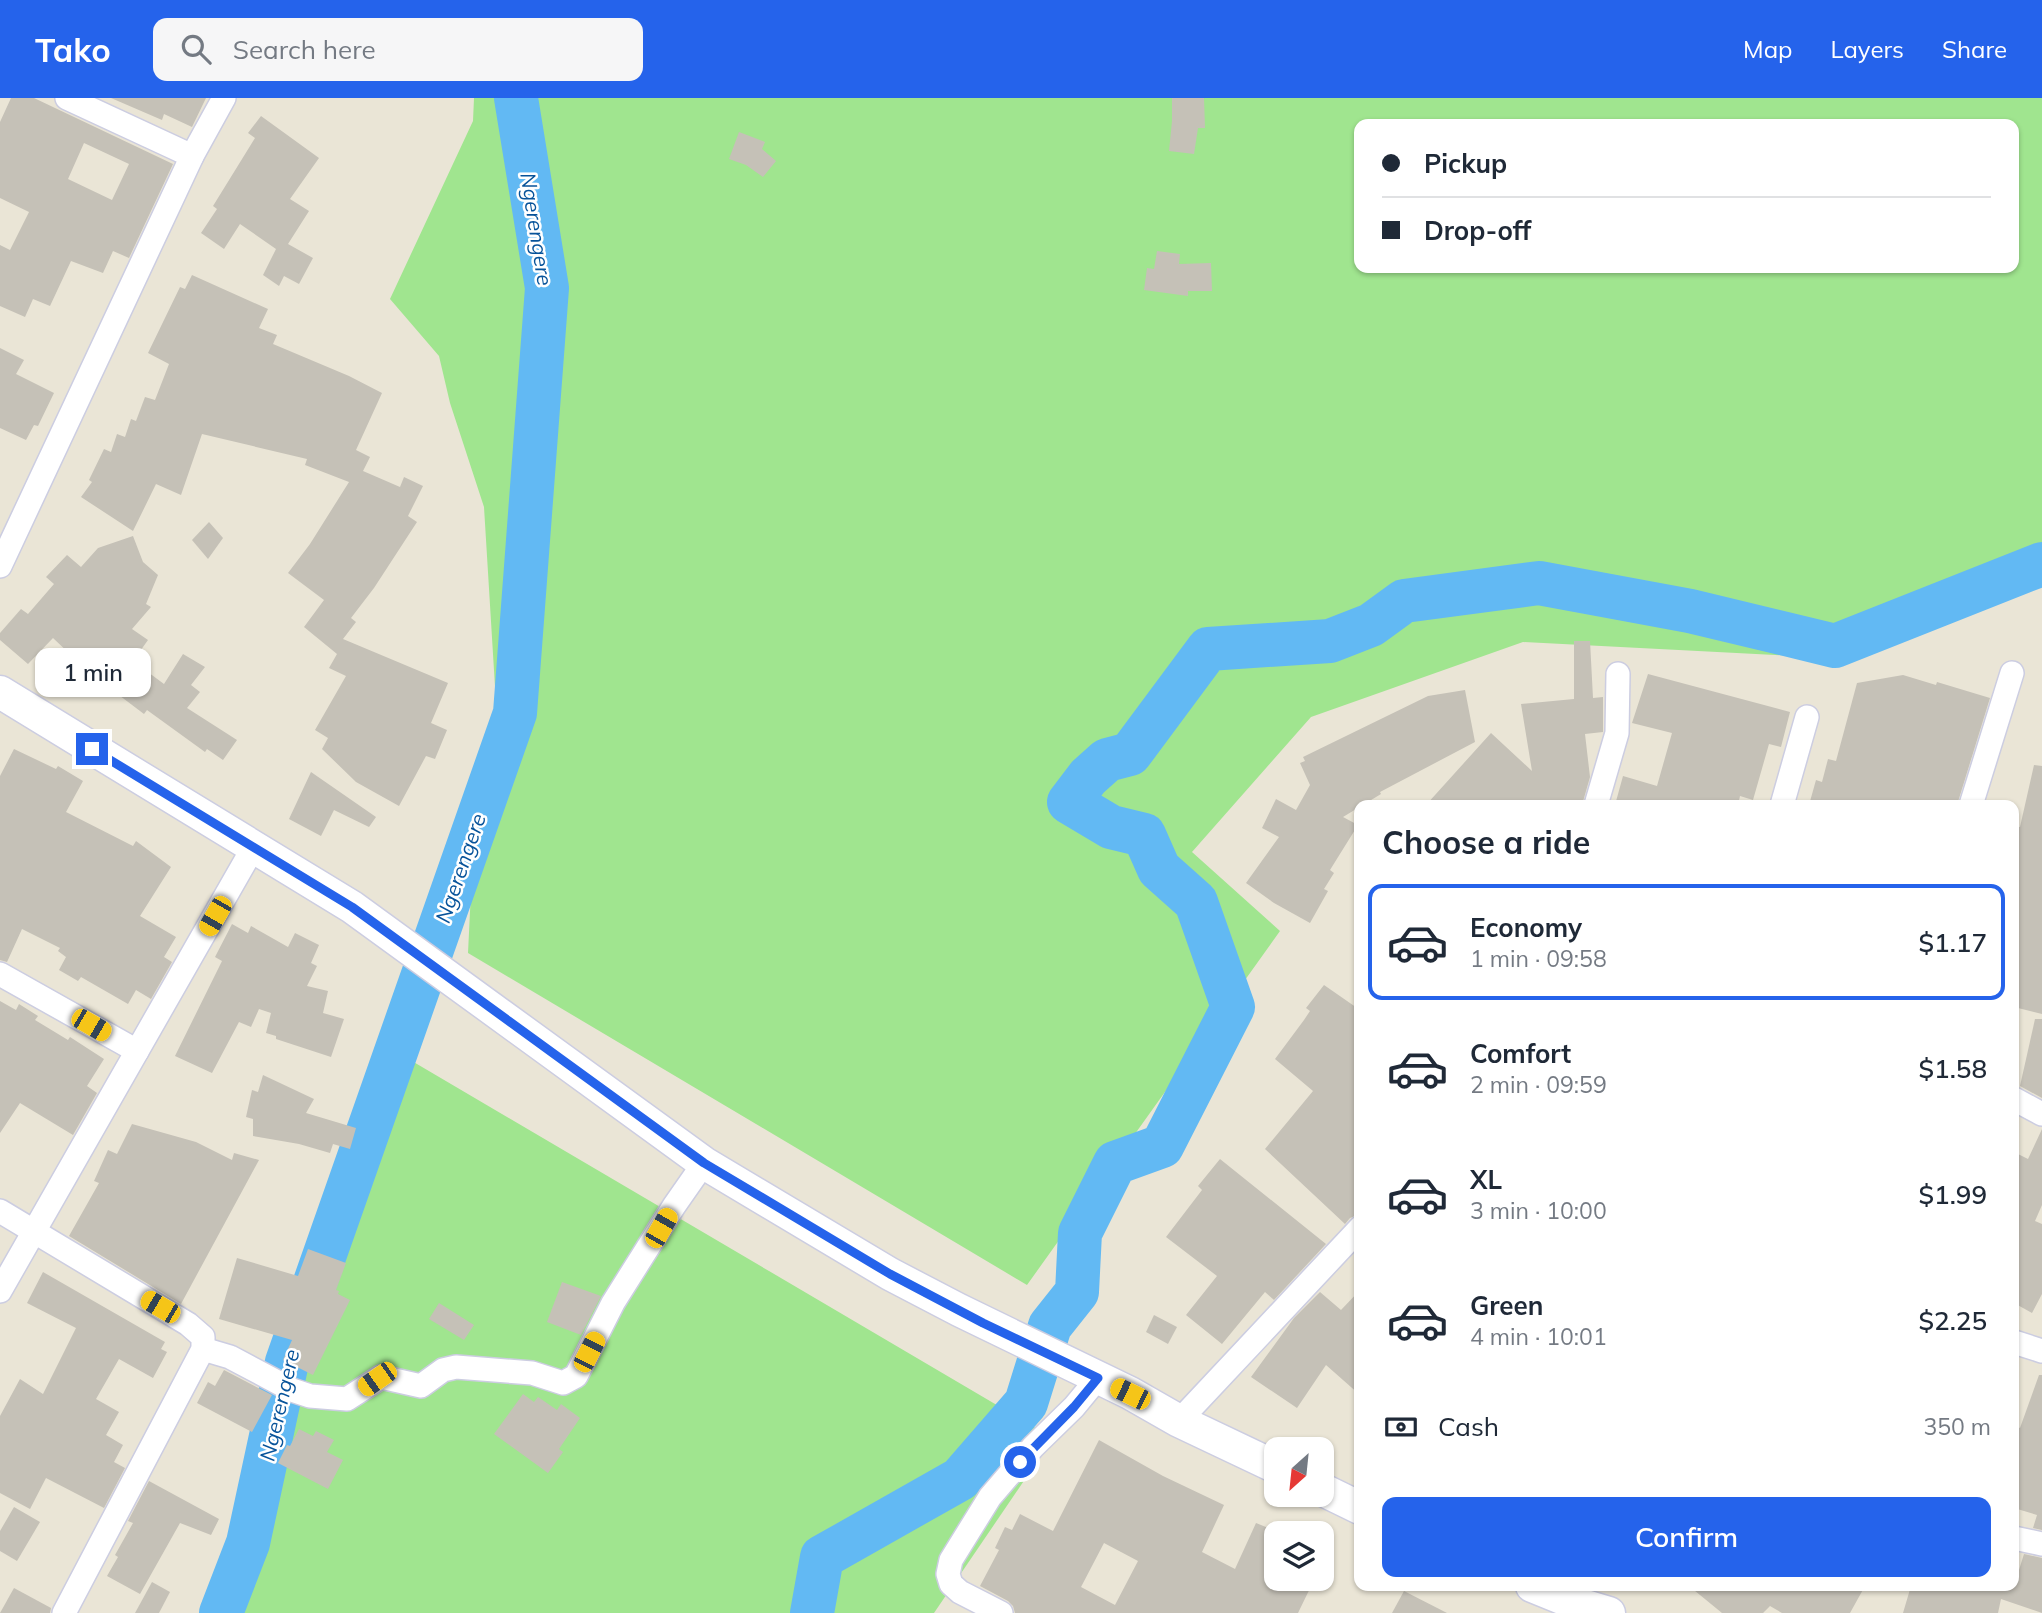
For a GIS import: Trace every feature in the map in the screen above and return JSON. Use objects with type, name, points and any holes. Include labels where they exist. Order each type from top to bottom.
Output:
[{"type":"street","points":[[67,98],[192,156]]},
{"type":"street","points":[[0,566],[192,156],[224,98]]},
{"type":"street","points":[[1973,800],[2012,673]]},
{"type":"street","points":[[1597,800],[1617,733],[1618,674]]},
{"type":"street","points":[[0,692],[352,907],[704,1163],[890,1274],[983,1323],[1264,1461]]},
{"type":"street","points":[[1783,800],[1807,717]]},
{"type":"street","points":[[0,1291],[253,848]]},
{"type":"street","points":[[0,974],[137,1051]]},
{"type":"street","points":[[2019,1102],[2042,1114]]},
{"type":"street","points":[[203,1349],[230,1357],[298,1393],[335,1399],[350,1397],[381,1377],[421,1386],[443,1370],[456,1367],[532,1373],[563,1383],[576,1376],[614,1303],[704,1163]]},
{"type":"street","points":[[0,1211],[201,1334],[203,1349],[64,1613]]},
{"type":"street","points":[[1179,1421],[1354,1234]]},
{"type":"street","points":[[2019,1344],[2042,1351]]},
{"type":"street","points":[[1001,1613],[960,1592],[951,1584],[948,1574],[951,1560],[990,1497],[1098,1378]]},
{"type":"street","points":[[1334,1495],[1354,1505]]},
{"type":"street","points":[[2019,1539],[2042,1544]]},
{"type":"street","points":[[1540,1591],[1566,1607],[1609,1613]]},
{"type":"green space","points":[[474,98],[2042,98],[2042,570],[1834,658],[1523,642],[1311,717],[1192,852],[1280,931],[1027,1285],[468,953],[471,891],[499,752],[484,507],[450,403],[439,356],[390,299],[473,121]]},
{"type":"green space","points":[[400,1054],[1053,1438],[934,1613],[208,1613],[269,1441],[338,1271]]},
{"type":"building","points":[[11,98],[34,98],[173,164],[129,258],[113,251],[103,273],[71,261],[50,306],[33,299],[25,317],[0,306],[0,245],[10,250],[29,212],[0,198],[0,122]],"holes":[[[84,143],[129,164],[112,200],[68,179]]]},
{"type":"building","points":[[111,98],[206,98],[192,127],[164,114],[162,120]]},
{"type":"building","points":[[1172,98],[1204,98],[1205,128],[1198,128],[1194,154],[1169,151]]},
{"type":"building","points":[[261,116],[319,158],[290,199],[309,211],[288,244],[313,258],[299,284],[284,276],[279,286],[263,275],[276,249],[240,224],[224,249],[201,233],[217,209],[213,206],[255,138],[248,133]]},
{"type":"building","points":[[739,132],[765,142],[762,149],[776,161],[763,177],[746,165],[729,159]]},
{"type":"building","points":[[1157,251],[1180,254],[1179,264],[1211,263],[1212,291],[1188,291],[1188,296],[1144,290],[1147,268],[1154,269]]},
{"type":"building","points":[[192,275],[268,309],[259,328],[277,335],[273,344],[382,393],[356,450],[370,457],[363,471],[400,487],[404,477],[423,486],[408,516],[417,522],[351,618],[356,622],[343,639],[448,683],[431,723],[447,730],[435,759],[426,756],[399,806],[356,782],[322,749],[328,738],[315,730],[346,676],[329,668],[337,654],[304,627],[324,600],[288,573],[310,544],[349,482],[305,465],[307,459],[202,434],[181,495],[156,484],[133,531],[81,497],[92,482],[89,480],[104,449],[111,452],[117,434],[125,437],[131,419],[136,421],[145,397],[155,400],[169,364],[148,353],[180,287],[185,289]]},
{"type":"building","points":[[0,348],[24,360],[16,374],[54,393],[38,426],[34,425],[26,440],[0,428]]},
{"type":"building","points":[[209,522],[223,538],[208,559],[192,540]]},
{"type":"building","points":[[133,536],[143,562],[158,575],[146,604],[151,607],[132,629],[148,640],[133,661],[164,684],[183,654],[205,667],[191,685],[200,692],[187,708],[237,740],[223,760],[207,749],[205,752],[147,710],[144,714],[91,674],[53,638],[28,664],[0,640],[0,633],[21,609],[28,614],[54,584],[46,577],[67,555],[81,567],[98,548]]},
{"type":"building","points":[[1574,641],[1590,641],[1593,698],[1603,697],[1603,732],[1585,734],[1590,777],[1583,800],[1431,800],[1491,733],[1532,771],[1521,704],[1574,699]]},
{"type":"building","points":[[1648,674],[1790,712],[1781,747],[1769,744],[1753,800],[1740,796],[1739,800],[1616,800],[1623,776],[1657,786],[1672,733],[1632,723]]},
{"type":"building","points":[[1903,675],[1990,698],[1959,800],[1810,800],[1816,780],[1822,782],[1828,759],[1836,761],[1857,683]]},
{"type":"building","points":[[1465,690],[1475,742],[1380,792],[1381,794],[1371,800],[1354,800],[1354,810],[1343,817],[1354,823],[1354,831],[1330,870],[1334,873],[1324,889],[1328,891],[1310,923],[1274,903],[1246,883],[1279,837],[1262,828],[1276,799],[1296,810],[1310,785],[1300,763],[1305,761],[1303,757],[1428,696]]},
{"type":"building","points":[[14,749],[56,769],[58,766],[83,781],[66,812],[133,846],[136,841],[171,867],[140,916],[176,937],[164,957],[172,962],[151,999],[136,990],[128,1004],[81,977],[78,981],[59,970],[66,957],[58,951],[60,948],[22,929],[7,962],[0,960],[0,776]]},
{"type":"building","points":[[2034,765],[2042,766],[2042,1014],[2019,1008],[2020,827]]},
{"type":"building","points":[[311,772],[376,817],[369,827],[334,810],[321,836],[289,819]]},
{"type":"building","points":[[232,924],[248,933],[251,926],[288,947],[295,933],[319,945],[311,963],[317,966],[307,986],[328,991],[323,1013],[344,1019],[331,1057],[276,1039],[276,1036],[266,1033],[271,1013],[259,1009],[251,1027],[239,1022],[212,1073],[175,1056],[222,961],[215,957]]},
{"type":"building","points":[[1324,985],[1354,1006],[1354,1216],[1345,1224],[1265,1149],[1313,1091],[1275,1059],[1310,1011],[1306,1008]]},
{"type":"building","points":[[0,1001],[16,1010],[19,1004],[38,1016],[35,1020],[68,1040],[70,1037],[104,1059],[87,1086],[97,1093],[73,1135],[20,1103],[0,1133]]},
{"type":"building","points":[[2035,1019],[2042,1019],[2042,1098],[2020,1086]]},
{"type":"building","points":[[263,1075],[314,1099],[306,1113],[356,1128],[350,1149],[333,1144],[330,1153],[299,1144],[253,1136],[253,1119],[246,1117],[252,1090],[258,1092]]},
{"type":"building","points":[[132,1124],[196,1142],[232,1160],[234,1153],[259,1160],[181,1304],[69,1236],[99,1183],[94,1181],[108,1150],[117,1154]]},
{"type":"building","points":[[2042,1129],[2042,1205],[2035,1221],[2042,1224],[2042,1294],[2032,1313],[2019,1306],[2019,1154],[2028,1159]]},
{"type":"building","points":[[1220,1159],[1326,1244],[1274,1300],[1265,1292],[1222,1344],[1186,1315],[1217,1276],[1166,1237],[1202,1190],[1198,1186]]},
{"type":"building","points":[[308,1249],[346,1263],[336,1290],[350,1300],[313,1375],[283,1360],[292,1340],[219,1319],[237,1258],[298,1276]]},
{"type":"building","points":[[43,1272],[165,1342],[161,1349],[167,1352],[153,1378],[119,1359],[96,1399],[119,1412],[106,1435],[123,1445],[114,1462],[125,1468],[104,1508],[46,1478],[30,1509],[0,1493],[0,1416],[20,1379],[43,1394],[76,1328],[27,1303]]},
{"type":"building","points":[[562,1282],[601,1296],[581,1335],[547,1322]]},
{"type":"building","points":[[1320,1292],[1341,1310],[1354,1296],[1354,1390],[1326,1365],[1297,1408],[1251,1377],[1294,1318]]},
{"type":"building","points":[[439,1303],[474,1325],[464,1340],[429,1319]]},
{"type":"building","points":[[1154,1315],[1177,1327],[1168,1344],[1146,1332]]},
{"type":"building","points":[[224,1370],[272,1395],[252,1432],[197,1403],[208,1382],[215,1386]]},
{"type":"building","points":[[2039,1375],[2042,1375],[2042,1530],[2033,1528],[2037,1515],[2019,1510],[2020,1428]]},
{"type":"building","points":[[523,1394],[534,1402],[538,1397],[557,1410],[561,1404],[580,1418],[559,1449],[563,1452],[548,1473],[494,1434]]},
{"type":"building","points":[[299,1429],[313,1436],[316,1431],[334,1440],[327,1452],[343,1460],[328,1489],[278,1463]]},
{"type":"building","points":[[1099,1440],[1163,1476],[1224,1505],[1202,1552],[1235,1569],[1256,1523],[1264,1526],[1264,1591],[1309,1591],[1298,1613],[1015,1613],[1008,1601],[980,1586],[999,1550],[995,1548],[1005,1527],[1012,1530],[1020,1514],[1053,1531]],"holes":[[[1104,1543],[1138,1561],[1115,1605],[1081,1587]]]},
{"type":"building","points":[[149,1481],[219,1519],[211,1535],[180,1523],[140,1594],[107,1576],[133,1523],[128,1521]]},
{"type":"building","points":[[14,1507],[40,1522],[17,1561],[0,1551],[0,1531]]},
{"type":"building","points":[[2024,1554],[2042,1558],[2042,1613],[2001,1599],[1998,1613],[1903,1613],[1910,1591],[2019,1591],[2019,1570]]},
{"type":"building","points":[[152,1582],[170,1592],[159,1613],[135,1613]]},
{"type":"building","points":[[14,1588],[51,1608],[50,1613],[0,1613]]},
{"type":"building","points":[[1404,1591],[1447,1613],[1392,1613]]},
{"type":"building","points":[[1695,1591],[1862,1591],[1850,1613],[1782,1613],[1770,1606],[1763,1613],[1722,1613]]},
{"type":"waterway","name":"Ngerengere","points":[[221,1613],[248,1543],[287,1362],[515,713],[547,288],[516,98]]},
{"type":"waterway","points":[[812,1613],[822,1557],[960,1479],[1026,1403],[1050,1326],[1077,1292],[1080,1233],[1115,1163],[1162,1146],[1233,1007],[1196,902],[1159,869],[1144,835],[1111,827],[1069,802],[1088,777],[1107,760],[1130,754],[1208,649],[1330,641],[1371,625],[1404,601],[1539,583],[1690,611],[1835,646],[2042,564]]},
{"type":"route","points":[[92,749],[352,907],[704,1163],[890,1274],[983,1323],[1098,1378],[1074,1407],[1020,1462]]}]
